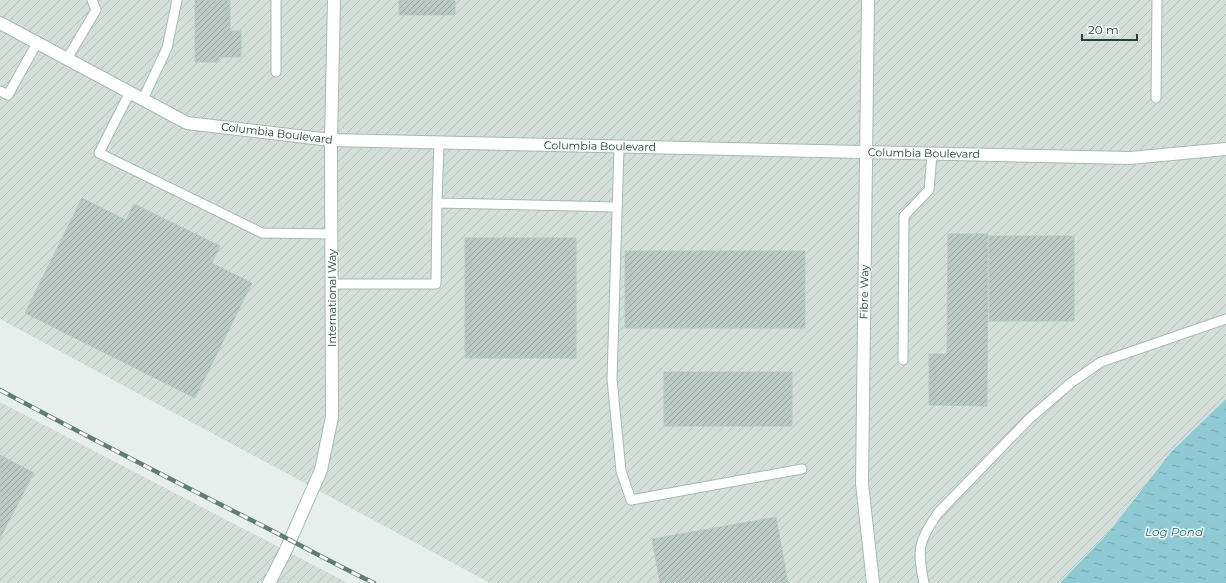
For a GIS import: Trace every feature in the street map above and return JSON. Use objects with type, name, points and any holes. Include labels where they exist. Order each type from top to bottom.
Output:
[{"type":"street","name":"International Way","points":[[269,583],[285,552],[321,470],[332,417],[331,140],[334,0]]},
{"type":"street","name":"Fibre Way","points":[[868,0],[862,483],[873,583]]},
{"type":"street","name":"Columbia Boulevard","points":[[0,24],[187,123],[331,140],[1130,158],[1226,149]]},
{"type":"lane","points":[[67,59],[96,10],[92,0]]},
{"type":"lane","points":[[143,99],[167,48],[177,0]]},
{"type":"lane","points":[[276,0],[276,72]]},
{"type":"lane","points":[[1156,98],[1158,0]]},
{"type":"lane","points":[[0,91],[8,95],[37,43]]},
{"type":"lane","points":[[130,92],[99,153],[262,233],[332,234]]},
{"type":"lane","points":[[332,284],[436,284],[439,143]]},
{"type":"lane","points":[[619,147],[612,379],[621,472],[632,500],[802,469]]},
{"type":"lane","points":[[903,360],[904,216],[929,190],[932,154]]},
{"type":"lane","points":[[437,203],[617,207]]},
{"type":"lane","points":[[924,583],[920,563],[920,547],[927,529],[938,513],[1029,419],[1072,382],[1100,362],[1226,319]]},
{"type":"shaded area","points":[[0,0],[1226,0],[1226,399],[1171,452],[1109,532],[1060,583],[490,583],[0,319]]},
{"type":"shaded area","points":[[0,402],[348,583],[0,583]]},
{"type":"water","name":"Log Pond","points":[[1226,399],[1226,583],[1060,583],[1109,532],[1171,452]]},
{"type":"building","points":[[195,0],[230,0],[230,31],[241,31],[241,57],[219,57],[219,62],[195,62]]},
{"type":"building","points":[[399,0],[455,0],[455,15],[399,15]]},
{"type":"building","points":[[82,198],[126,220],[134,204],[220,246],[212,263],[252,283],[195,398],[25,313]]},
{"type":"building","points":[[948,234],[988,234],[987,406],[929,405],[929,354],[947,354]]},
{"type":"building","points":[[989,236],[1074,236],[1074,321],[989,321]]},
{"type":"building","points":[[465,238],[576,238],[576,358],[465,358]]},
{"type":"building","points":[[625,251],[805,251],[805,328],[625,328]]},
{"type":"building","points":[[664,372],[792,372],[792,426],[664,426]]},
{"type":"building","points":[[0,455],[34,473],[0,538]]},
{"type":"building","points":[[776,517],[788,583],[660,583],[652,539]]},
{"type":"railway","points":[[0,390],[127,457],[374,583]]}]
